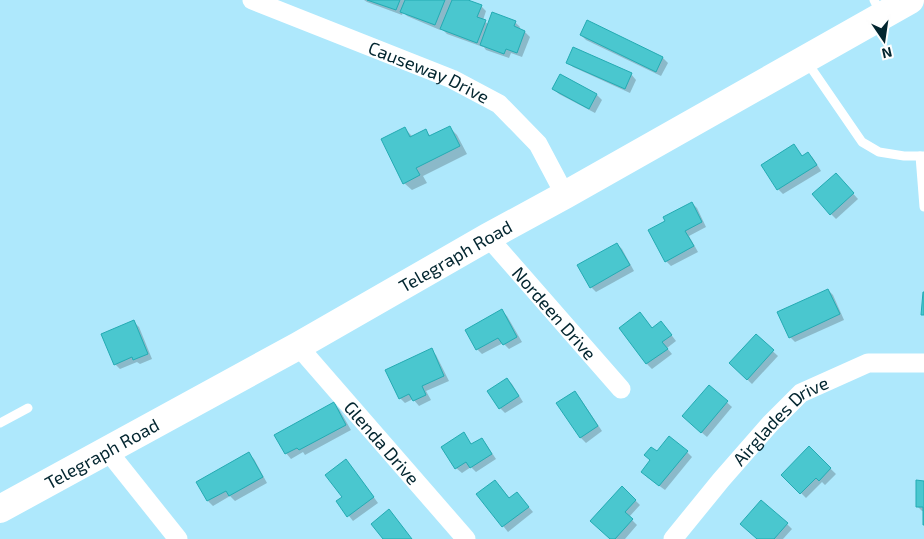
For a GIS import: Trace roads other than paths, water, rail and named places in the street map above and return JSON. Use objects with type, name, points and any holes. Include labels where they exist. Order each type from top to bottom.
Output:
[{"type":"main road","name":"Telegraph Road","points":[[0,509],[298,346],[806,59],[878,8],[910,0]]},
{"type":"street","name":"Causeway Drive","points":[[252,0],[452,80],[499,104],[538,144],[565,195]]},
{"type":"street","name":"Nordeen Drive","points":[[488,237],[621,389]]},
{"type":"street","name":"Glenda Drive","points":[[298,346],[466,539]]},
{"type":"street","name":"Airglades Drive","points":[[673,539],[770,424],[801,393],[868,363],[924,363]]},
{"type":"street","points":[[108,450],[178,539]]},
{"type":"lane","points":[[806,59],[862,142],[879,152],[904,156],[922,156],[924,207]]},
{"type":"lane","points":[[0,423],[28,408]]}]
